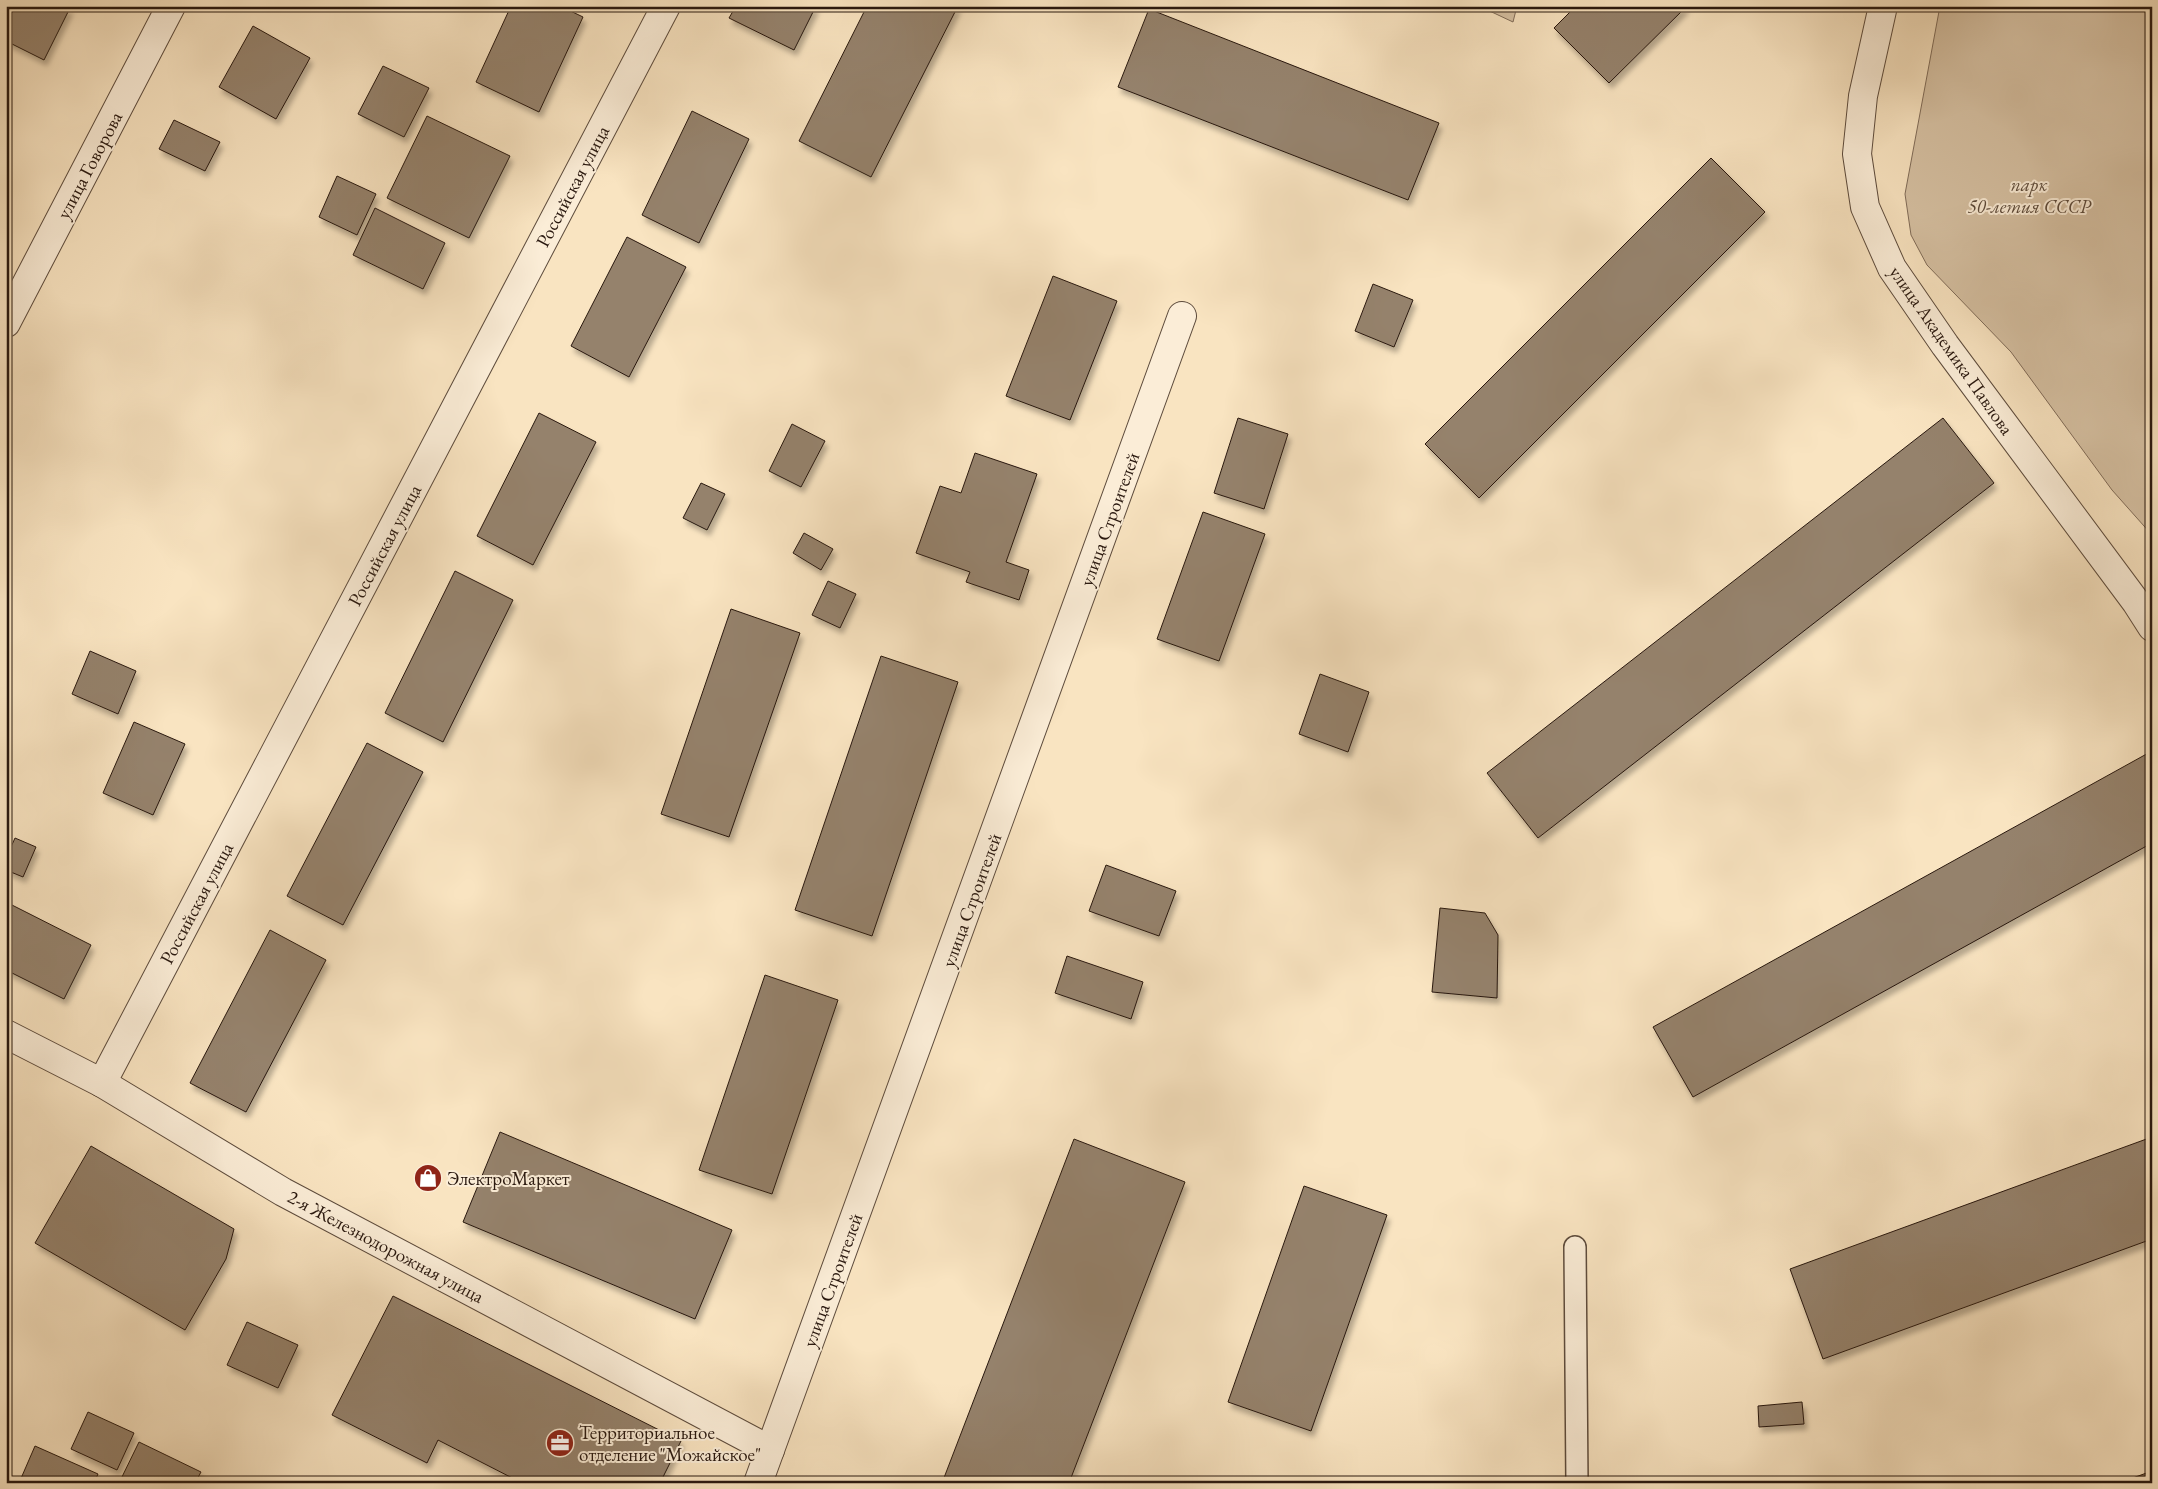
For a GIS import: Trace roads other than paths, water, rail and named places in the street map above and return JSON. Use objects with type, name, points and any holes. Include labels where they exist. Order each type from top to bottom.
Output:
[{"type":"street","name":"улица Говорова","points":[[6,323],[172,6]]},
{"type":"street","name":"Российская улица","points":[[102,1083],[666,6]]},
{"type":"street","name":"улица Академика Павлова","points":[[1883,6],[1863,96],[1857,154],[1865,207],[1892,268],[1945,345],[2136,602],[2152,627]]},
{"type":"street","name":"улица Строителей","points":[[758,1483],[1182,316]]},
{"type":"street","name":"2-я Железнодорожная улица","points":[[6,1034],[102,1083],[283,1192],[770,1450]]},
{"type":"lane","points":[[1575,1247],[1577,1483]]},
{"type":"place","name":"ЭлектроМаркет","points":[[428,1178]]},
{"type":"place","name":"Территориальное отделение \"Можайское\"","points":[[560,1443]]},
{"type":"park label","name":"парк 50-летия СССР","points":[[2029,195]]}]
